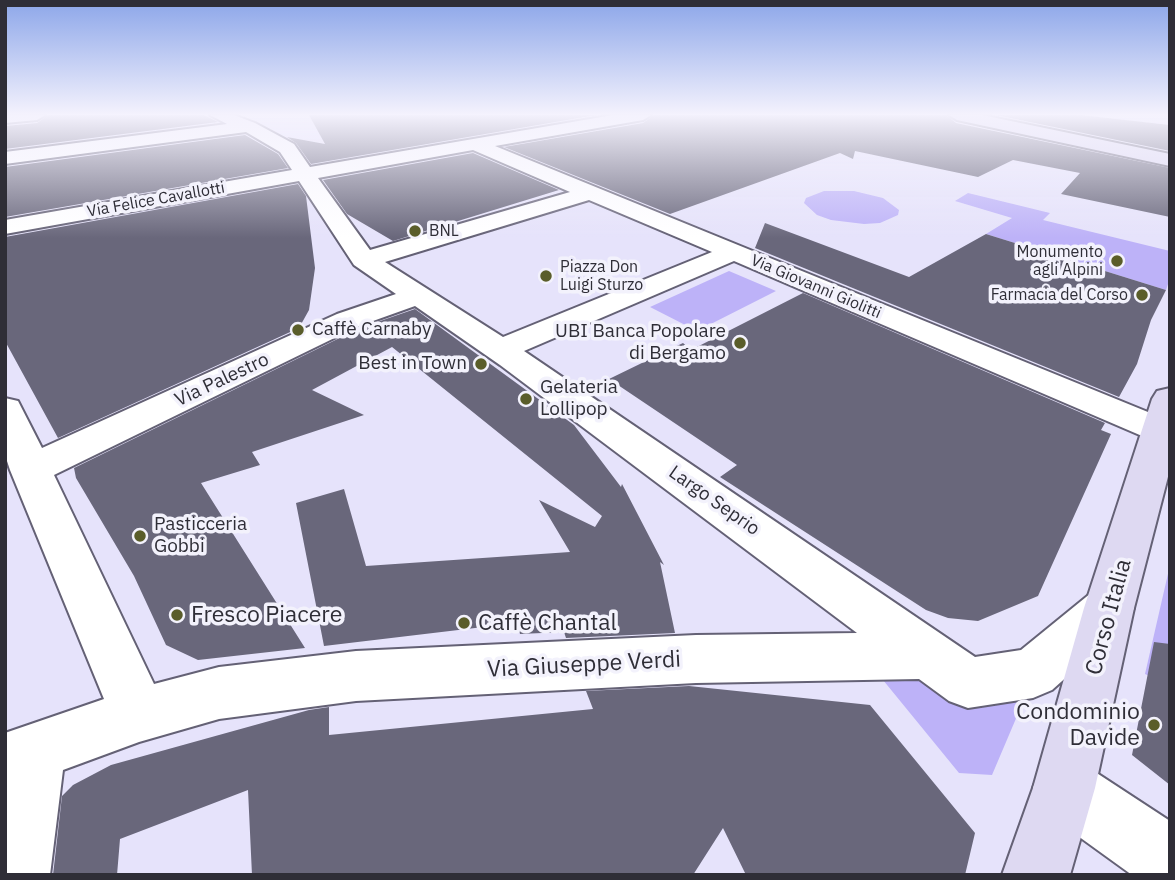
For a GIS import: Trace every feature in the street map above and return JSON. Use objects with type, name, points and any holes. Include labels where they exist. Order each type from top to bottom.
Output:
[{"type":"street","points":[[293,156],[363,259],[500,350],[734,252]]},
{"type":"street","name":"Via Felice Cavallotti","points":[[5,226],[406,156]]},
{"type":"street","name":"Via Giovanni Giolitti","points":[[502,156],[1083,396],[1166,422]]},
{"type":"street","points":[[1151,156],[1170,160]]},
{"type":"street","points":[[363,259],[409,248],[589,193]]},
{"type":"street","name":"Via Palestro","points":[[30,470],[348,320],[417,296]]},
{"type":"street","name":"Largo Seprio","points":[[500,350],[802,562],[926,655]]},
{"type":"street","points":[[7,419],[139,715]]},
{"type":"street","name":"Corso Italia","points":[[1036,875],[1064,788],[1109,608],[1166,422]]},
{"type":"street","points":[[926,655],[968,683],[1033,673],[1109,608]]},
{"type":"street","name":"Via Giuseppe Verdi","points":[[20,757],[139,715],[219,693],[356,676],[696,659],[926,655]]},
{"type":"street","points":[[16,875],[20,757]]},
{"type":"street","points":[[1064,788],[1170,861]]},
{"type":"shaded area","points":[[824,191],[854,191],[883,198],[899,210],[898,215],[880,223],[831,220],[817,215],[804,203],[806,198]]},
{"type":"shaded area","points":[[968,193],[1050,213],[1043,220],[1170,251],[1170,278],[1166,290],[986,234],[1012,218],[955,201]]},
{"type":"shaded area","points":[[729,271],[776,291],[697,331],[650,307]]},
{"type":"shaded area","points":[[1170,565],[1170,685],[1145,674]]},
{"type":"shaded area","points":[[948,675],[1023,702],[992,775],[959,773],[883,680]]},
{"type":"building","points":[[87,156],[279,156],[288,168],[5,217],[5,167]]},
{"type":"building","points":[[305,156],[357,156],[311,164]]},
{"type":"building","points":[[456,156],[480,156],[559,190],[393,241],[347,214],[323,180]]},
{"type":"building","points":[[526,156],[831,156],[670,214]]},
{"type":"building","points":[[879,156],[1113,156],[1170,168],[1170,217],[1061,194],[1080,173],[1013,160],[978,177]]},
{"type":"building","points":[[298,184],[306,196],[315,268],[309,310],[299,328],[58,438],[5,341],[5,237]]},
{"type":"building","points":[[765,223],[909,277],[986,234],[1166,290],[1151,320],[1137,364],[1119,397],[755,248]]},
{"type":"building","points":[[803,293],[1105,423],[1101,430],[1111,434],[1038,596],[978,621],[948,618],[926,610],[720,477],[737,465],[609,379],[683,343],[691,350]]},
{"type":"building","points":[[415,309],[574,425],[621,487],[622,484],[664,565],[660,562],[675,633],[566,638],[564,632],[520,634],[517,623],[324,646],[296,503],[344,489],[366,566],[570,552],[539,500],[595,527],[602,516],[392,347],[312,390],[364,415],[252,452],[260,465],[201,483],[305,648],[198,660],[166,645],[134,576],[76,478],[74,468],[360,328]]},
{"type":"building","name":"Condominio Davide","points":[[1154,642],[1170,644],[1170,785],[1132,755]]},
{"type":"building","points":[[689,686],[870,705],[975,833],[965,875],[746,875],[723,828],[693,875],[252,875],[248,790],[120,839],[117,875],[53,875],[62,796],[73,785],[111,765],[309,710],[329,707],[329,735],[593,709],[586,691]]},
{"type":"place","name":"BNL","points":[[415,231]]},
{"type":"place","name":"Monumento agli Alpini","points":[[1117,261]]},
{"type":"place","name":"Piazza Don Luigi Sturzo","points":[[546,276]]},
{"type":"place","name":"Farmacia del Corso","points":[[1142,295]]},
{"type":"place","name":"Caffè Carnaby","points":[[298,330]]},
{"type":"place","name":"UBI Banca Popolare di Bergamo","points":[[740,343]]},
{"type":"place","name":"Best in Town","points":[[481,364]]},
{"type":"place","name":"Gelateria Lollipop","points":[[526,399]]},
{"type":"place","name":"Pasticceria Gobbi","points":[[140,536]]},
{"type":"place","name":"Fresco Piacere","points":[[177,615]]},
{"type":"place","name":"Caffè Chantal","points":[[464,623]]},
{"type":"place","name":"Condominio Davide","points":[[1154,725]]}]
